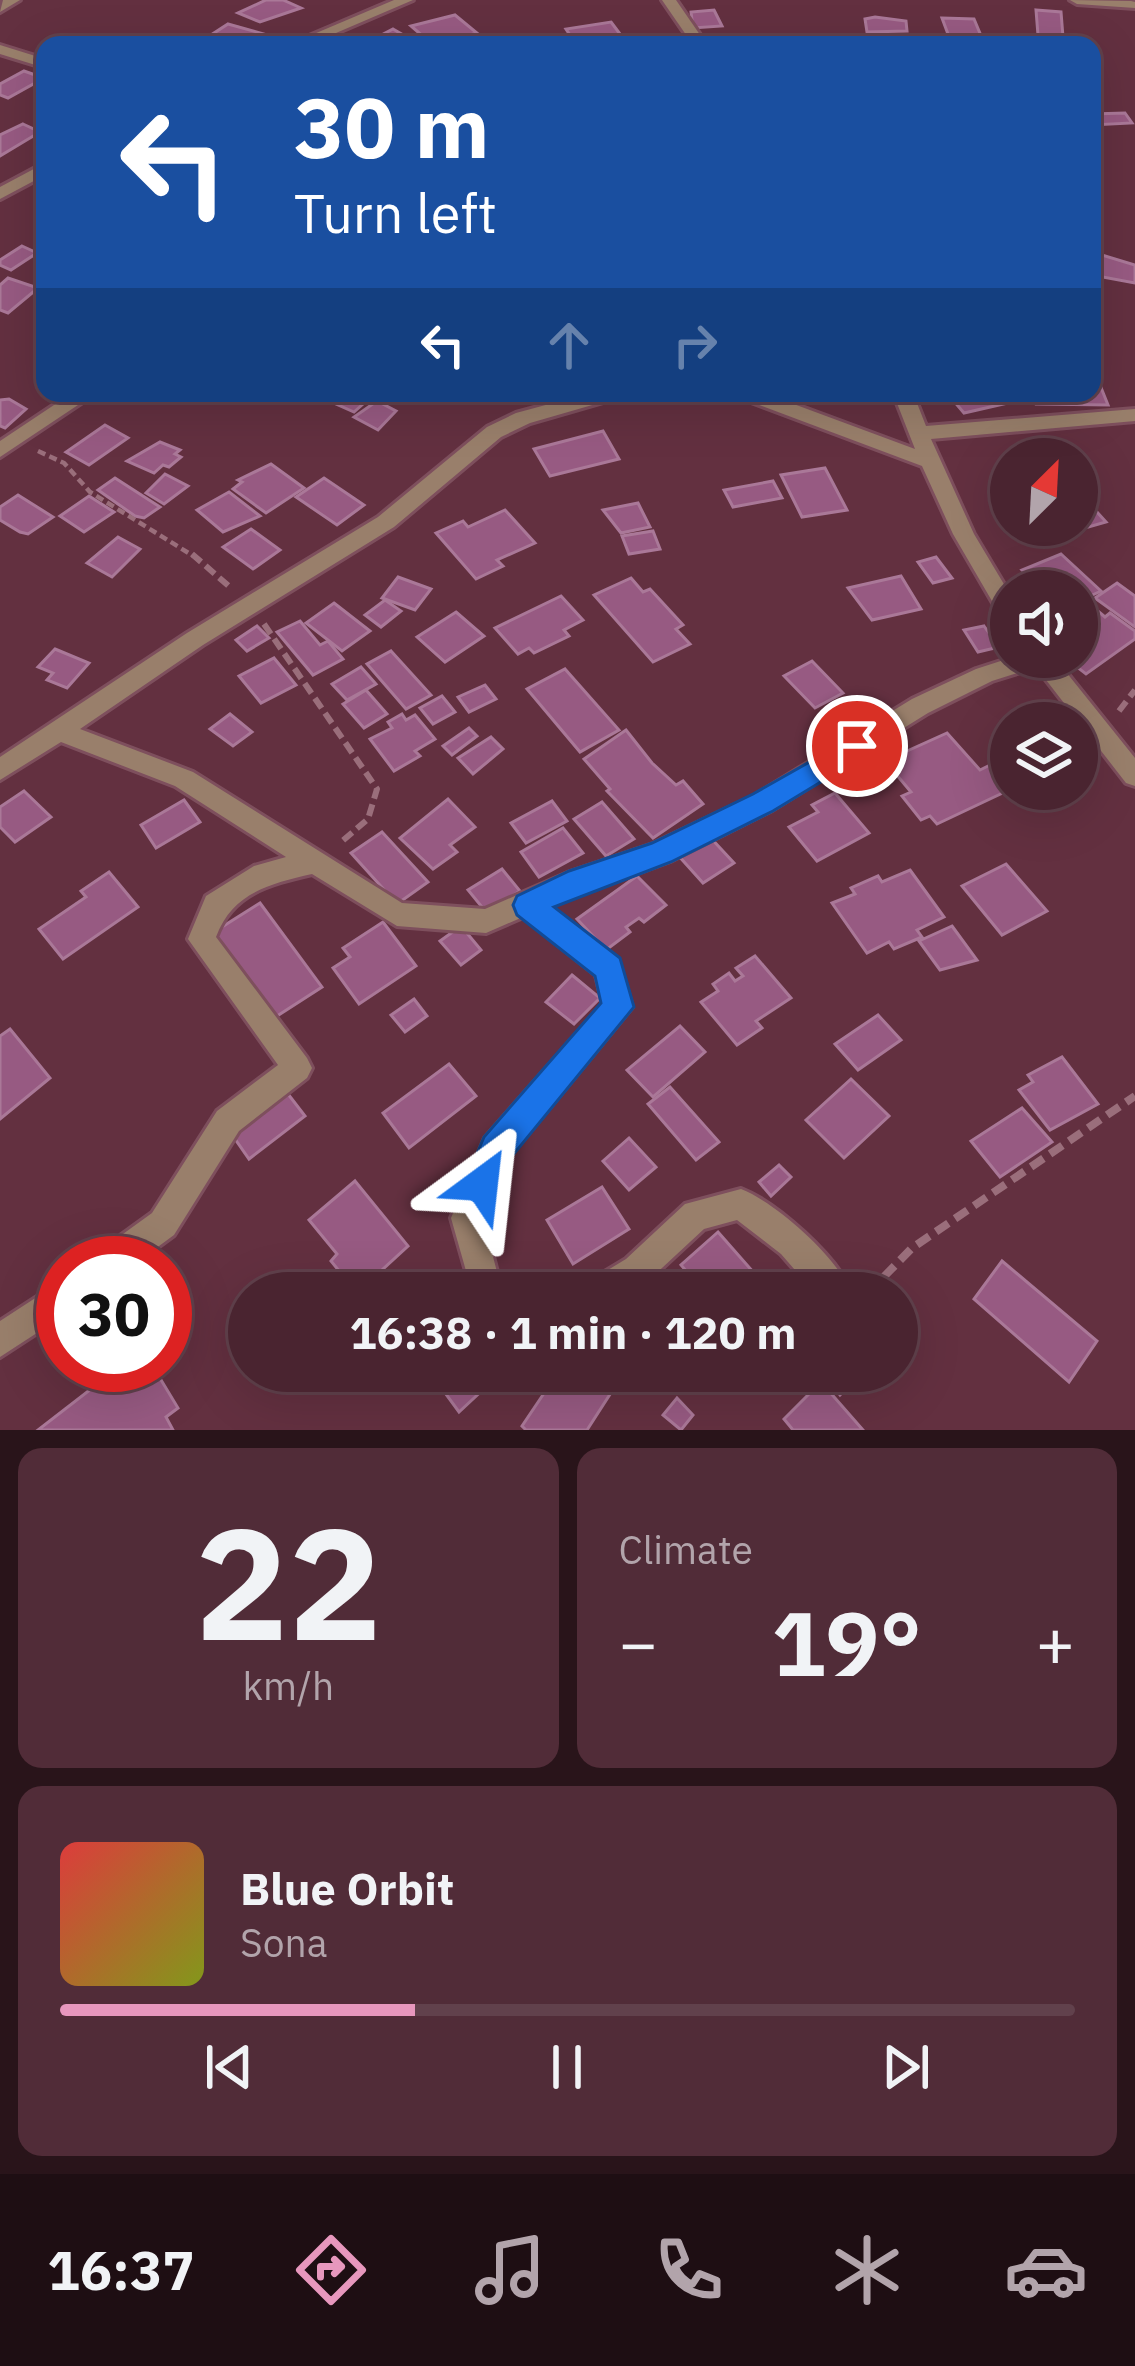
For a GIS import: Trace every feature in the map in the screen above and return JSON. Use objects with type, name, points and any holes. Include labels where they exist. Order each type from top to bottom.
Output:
[{"type":"street","points":[[0,8],[13,0]]},
{"type":"street","points":[[313,36],[372,5],[406,0]]},
{"type":"street","points":[[669,0],[694,36]]},
{"type":"street","points":[[1077,0],[1134,8]]},
{"type":"street","points":[[0,50],[36,61]]},
{"type":"street","points":[[0,194],[36,173]]},
{"type":"street","points":[[0,450],[72,402]]},
{"type":"street","points":[[0,770],[386,522],[494,432],[523,418],[581,402]]},
{"type":"street","points":[[769,402],[926,460]]},
{"type":"street","points":[[907,402],[926,460],[990,583]]},
{"type":"street","points":[[919,434],[1135,415]]},
{"type":"street","points":[[57,730],[184,779],[397,914],[486,922],[579,880],[661,853],[763,803],[920,706],[990,673]]},
{"type":"street","points":[[1058,678],[1135,776]]},
{"type":"street","points":[[146,1236],[163,1224],[228,1120],[297,1068],[202,939],[215,904],[263,874],[319,861]]},
{"type":"street","points":[[481,1272],[467,1218],[496,1149],[618,1007],[608,968],[528,905]]},
{"type":"street","points":[[634,1272],[696,1215],[741,1204],[792,1243],[818,1272]]},
{"type":"street","points":[[0,1341],[36,1315]]},
{"type":"path","points":[[889,1272],[912,1248],[1135,1096]]},
{"type":"building","points":[[266,0],[283,0],[301,8],[260,22],[238,13]]},
{"type":"building","points":[[714,10],[722,26],[693,28],[691,12]]},
{"type":"building","points":[[1036,10],[1061,12],[1063,36],[1038,35]]},
{"type":"building","points":[[455,15],[477,33],[423,36],[411,26]]},
{"type":"building","points":[[942,18],[974,19],[981,36],[949,36]]},
{"type":"building","points":[[865,19],[906,21],[907,31],[867,32]]},
{"type":"building","points":[[611,22],[620,34],[571,36],[566,29]]},
{"type":"building","points":[[228,24],[264,34],[261,36],[211,35]]},
{"type":"building","points":[[24,71],[36,75],[36,82],[8,98],[0,95],[0,84]]},
{"type":"building","points":[[1125,113],[1132,123],[1101,125],[1101,114]]},
{"type":"building","points":[[23,124],[36,130],[0,156],[0,135]]},
{"type":"building","points":[[22,246],[36,253],[11,270],[0,265],[0,260]]},
{"type":"building","points":[[1101,255],[1135,265],[1135,283],[1101,277]]},
{"type":"building","points":[[8,278],[36,290],[8,313],[0,310],[0,285]]},
{"type":"building","points":[[1101,388],[1108,405],[1036,404],[1101,402]]},
{"type":"building","points":[[9,399],[26,409],[5,428],[0,426],[0,400]]},
{"type":"building","points":[[335,402],[365,402],[354,412]]},
{"type":"building","points":[[376,402],[396,411],[378,430],[354,417]]},
{"type":"building","points":[[955,402],[1012,402],[964,413]]},
{"type":"building","points":[[105,425],[128,438],[89,465],[66,452]]},
{"type":"building","points":[[603,431],[619,459],[550,476],[534,449]]},
{"type":"building","points":[[160,442],[180,450],[175,454],[181,457],[169,467],[163,465],[154,473],[127,461]]},
{"type":"building","points":[[271,464],[304,488],[266,513],[233,489],[242,482],[238,480]]},
{"type":"building","points":[[825,468],[847,510],[802,517],[781,475]]},
{"type":"building","points":[[165,474],[188,486],[164,504],[146,493]]},
{"type":"building","points":[[115,478],[160,507],[144,518],[135,516],[98,490]]},
{"type":"building","points":[[324,478],[364,505],[337,525],[296,497]]},
{"type":"building","points":[[773,481],[782,498],[733,507],[724,490]]},
{"type":"building","points":[[229,492],[260,516],[223,532],[197,510]]},
{"type":"building","points":[[18,495],[53,517],[28,534],[0,520],[0,507]]},
{"type":"building","points":[[89,496],[114,512],[84,532],[60,516]]},
{"type":"building","points":[[638,503],[650,527],[621,533],[603,510]]},
{"type":"building","points":[[505,510],[535,543],[497,560],[503,566],[476,579],[436,533],[463,521],[468,527]]},
{"type":"building","points":[[251,529],[280,550],[253,569],[223,547]]},
{"type":"building","points":[[653,531],[660,549],[629,554],[622,536]]},
{"type":"building","points":[[118,537],[140,549],[112,577],[87,563]]},
{"type":"building","points":[[1061,554],[1078,570],[1022,570]]},
{"type":"building","points":[[936,557],[952,578],[933,583],[918,562]]},
{"type":"building","points":[[901,576],[921,609],[872,620],[848,588]]},
{"type":"building","points":[[398,577],[431,589],[415,610],[382,598]]},
{"type":"building","points":[[631,578],[643,592],[650,589],[683,625],[676,629],[690,644],[653,662],[594,595]]},
{"type":"building","points":[[1117,583],[1135,596],[1135,627],[1098,600]]},
{"type":"building","points":[[561,596],[583,620],[564,630],[569,636],[534,653],[529,648],[518,654],[495,628]]},
{"type":"building","points":[[385,600],[401,611],[381,627],[365,615]]},
{"type":"building","points":[[334,603],[370,631],[342,651],[306,623]]},
{"type":"building","points":[[456,612],[484,636],[445,662],[417,637]]},
{"type":"building","points":[[1098,613],[1105,617],[1110,613],[1135,631],[1135,639],[1098,665]]},
{"type":"building","points":[[300,621],[320,645],[328,641],[343,659],[313,675],[277,632]]},
{"type":"building","points":[[257,626],[269,638],[247,651],[236,640]]},
{"type":"building","points":[[984,626],[990,634],[990,649],[978,652],[964,630]]},
{"type":"building","points":[[55,649],[89,663],[67,688],[47,680],[53,673],[38,667]]},
{"type":"building","points":[[391,651],[431,695],[406,709],[367,664]]},
{"type":"building","points":[[274,658],[296,685],[261,703],[239,676]]},
{"type":"building","points":[[812,661],[843,693],[815,708],[784,676]]},
{"type":"building","points":[[361,667],[376,684],[347,700],[332,684]]},
{"type":"building","points":[[565,669],[619,730],[580,752],[527,689]]},
{"type":"building","points":[[485,685],[496,699],[469,712],[458,697]]},
{"type":"building","points":[[366,690],[387,714],[364,728],[343,704]]},
{"type":"building","points":[[442,696],[455,712],[433,724],[420,708]]},
{"type":"building","points":[[230,714],[252,732],[233,746],[210,729]]},
{"type":"building","points":[[402,714],[406,720],[415,715],[435,739],[415,751],[420,756],[394,771],[370,739],[392,728],[388,722]]},
{"type":"building","points":[[469,728],[477,736],[452,755],[443,746]]},
{"type":"building","points":[[626,730],[652,763],[676,785],[683,781],[703,804],[653,838],[607,791],[610,789],[584,759]]},
{"type":"building","points":[[947,733],[980,770],[990,765],[990,799],[937,824],[930,816],[921,820],[902,796],[911,792],[885,761]]},
{"type":"building","points":[[491,737],[503,749],[473,774],[458,758]]},
{"type":"building","points":[[24,791],[51,817],[15,842],[0,827],[0,807]]},
{"type":"building","points":[[835,793],[869,833],[817,861],[789,827],[818,812],[812,805]]},
{"type":"building","points":[[448,799],[475,827],[450,845],[457,852],[433,869],[400,838]]},
{"type":"building","points":[[184,800],[200,822],[156,848],[141,825]]},
{"type":"building","points":[[552,801],[567,821],[526,843],[511,823]]},
{"type":"building","points":[[602,802],[634,839],[606,856],[574,819]]},
{"type":"building","points":[[563,828],[583,853],[539,877],[521,852]]},
{"type":"building","points":[[382,832],[428,882],[397,904],[351,853]]},
{"type":"building","points":[[708,835],[734,863],[703,883],[677,854]]},
{"type":"building","points":[[1006,864],[1047,911],[1002,935],[962,886]]},
{"type":"building","points":[[502,869],[520,891],[486,912],[468,890]]},
{"type":"building","points":[[910,870],[944,917],[917,930],[922,937],[894,949],[889,942],[867,953],[832,903],[855,894],[851,888],[878,876],[882,882]]},
{"type":"building","points":[[109,872],[138,907],[63,959],[39,929],[86,897],[81,891]]},
{"type":"building","points":[[637,876],[666,905],[644,922],[639,918],[626,927],[630,932],[606,950],[577,919]]},
{"type":"building","points":[[260,903],[322,987],[274,1018],[214,932]]},
{"type":"building","points":[[383,922],[416,966],[359,1004],[333,968],[350,957],[343,948]]},
{"type":"building","points":[[461,926],[481,950],[461,965],[440,941]]},
{"type":"building","points":[[952,926],[977,960],[940,970],[919,941]]},
{"type":"building","points":[[755,956],[791,998],[756,1021],[762,1028],[737,1045],[701,1002],[718,991],[713,984],[729,973],[735,981],[743,976],[736,968]]},
{"type":"building","points":[[572,975],[600,998],[574,1024],[546,1002]]},
{"type":"building","points":[[414,999],[427,1016],[405,1032],[391,1015]]},
{"type":"building","points":[[878,1015],[901,1040],[858,1070],[835,1044]]},
{"type":"building","points":[[680,1026],[705,1052],[653,1097],[627,1070]]},
{"type":"building","points":[[10,1029],[50,1078],[0,1119],[0,1036]]},
{"type":"building","points":[[1062,1057],[1098,1104],[1050,1130],[1019,1090],[1033,1082],[1028,1075]]},
{"type":"building","points":[[449,1064],[476,1096],[409,1148],[383,1113]]},
{"type":"building","points":[[851,1079],[889,1116],[844,1158],[806,1120]]},
{"type":"building","points":[[670,1087],[719,1142],[696,1160],[648,1104]]},
{"type":"building","points":[[288,1094],[305,1116],[249,1159],[233,1136]]},
{"type":"building","points":[[1022,1108],[1052,1142],[1000,1177],[971,1141]]},
{"type":"building","points":[[629,1138],[656,1167],[629,1190],[603,1161]]},
{"type":"building","points":[[779,1165],[791,1177],[771,1196],[759,1182]]},
{"type":"building","points":[[355,1181],[408,1246],[380,1272],[340,1272],[331,1261],[337,1254],[309,1220]]},
{"type":"building","points":[[602,1187],[629,1229],[573,1264],[547,1220]]},
{"type":"building","points":[[718,1232],[753,1272],[687,1272],[681,1265]]},
{"type":"building","points":[[1002,1261],[1097,1341],[1069,1382],[974,1299]]},
{"type":"building","points":[[87,1392],[168,1392],[178,1408],[166,1417],[173,1430],[38,1430]]},
{"type":"building","points":[[444,1392],[480,1392],[459,1412]]},
{"type":"building","points":[[545,1392],[611,1392],[587,1430],[526,1430],[522,1426]]},
{"type":"building","points":[[811,1392],[830,1392],[863,1430],[793,1430],[784,1419]]},
{"type":"building","points":[[677,1398],[693,1415],[681,1430],[663,1415]]},
{"type":"route","points":[[482,1184],[496,1149],[618,1007],[608,968],[528,905],[579,880],[661,853],[763,803],[857,746]]}]
